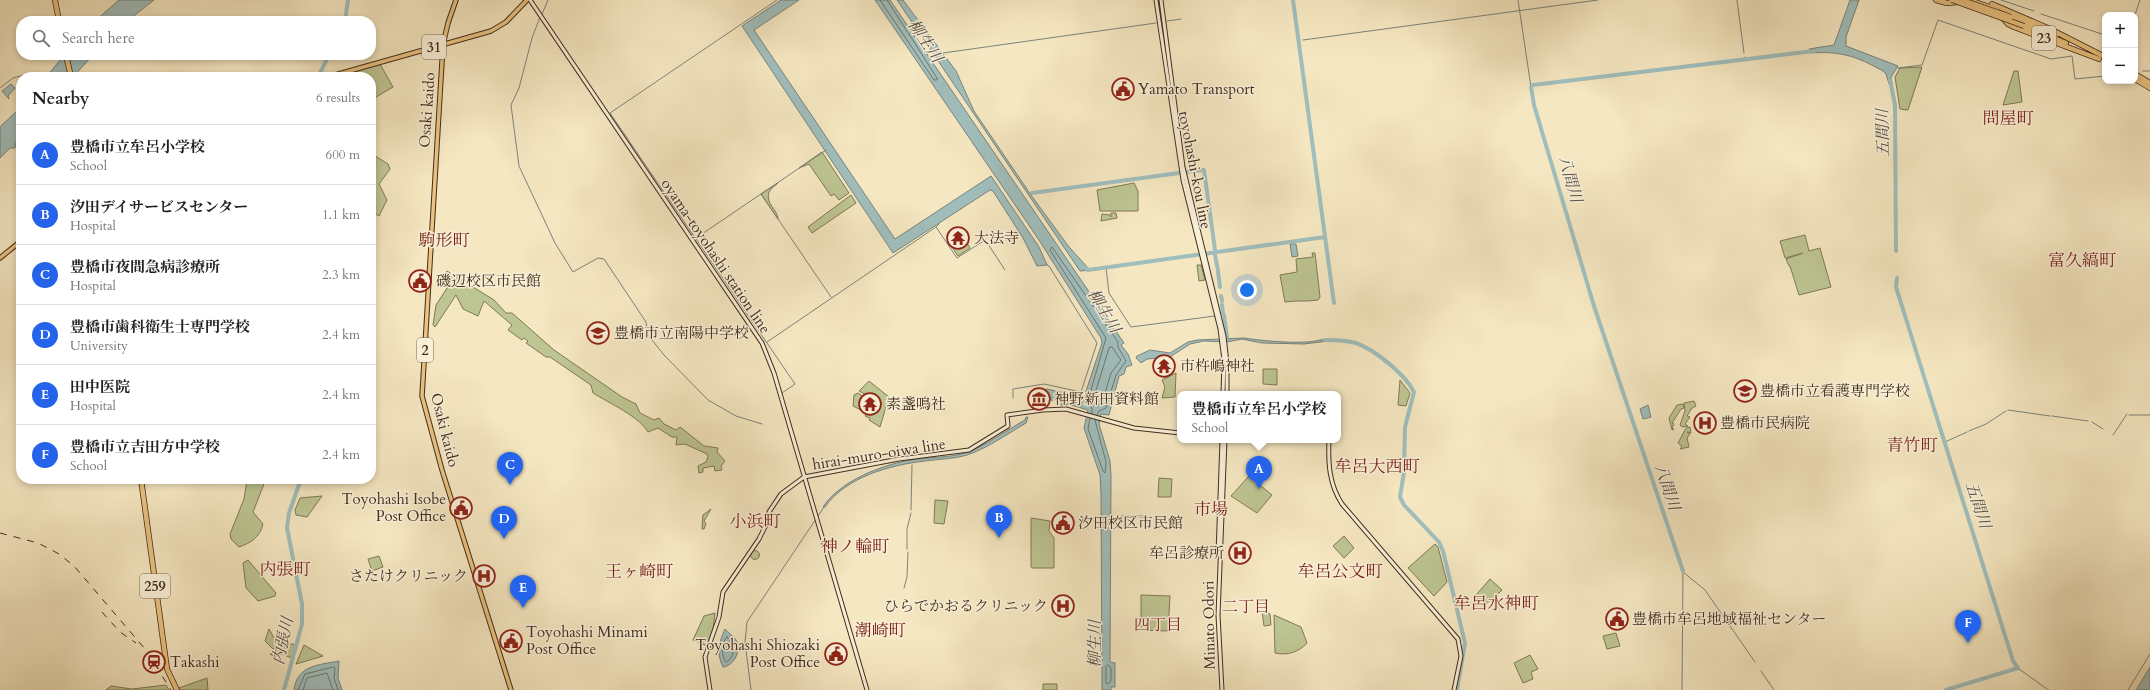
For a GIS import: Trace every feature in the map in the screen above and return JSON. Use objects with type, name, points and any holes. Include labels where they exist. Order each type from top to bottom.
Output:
[{"type":"highway","points":[[55,0],[58,16]]},
{"type":"highway","points":[[1936,0],[1951,3],[1969,0]]},
{"type":"highway","name":"23","points":[[1952,0],[2024,26],[2102,60]]},
{"type":"highway","name":"23","points":[[1962,0],[2011,17],[2102,56]]},
{"type":"highway","name":"23","points":[[1969,0],[1995,9],[2008,24],[2014,27],[2099,59]]},
{"type":"highway","name":"23","points":[[1981,0],[2035,22],[2102,56]]},
{"type":"highway","points":[[67,60],[70,72]]},
{"type":"highway","points":[[2138,76],[2150,83]]},
{"type":"highway","points":[[2138,81],[2150,88]]},
{"type":"highway","name":"259","points":[[142,484],[166,662],[177,690]]},
{"type":"main road","name":"Osaki kaido","points":[[456,0],[448,23],[443,45],[422,396],[442,470],[511,690]]},
{"type":"main road","name":"31","points":[[348,72],[491,31],[512,17],[528,0]]},
{"type":"main road","name":"oyama-toyohashi station line","points":[[528,0],[541,16],[762,343],[774,373],[867,690]]},
{"type":"main road","name":"toyohashi-kou line","points":[[1156,0],[1178,156],[1203,254]]},
{"type":"main road","name":"toyohashi-kou line","points":[[1161,0],[1183,167],[1223,341]]},
{"type":"main road","points":[[0,258],[16,245]]},
{"type":"main road","points":[[1223,341],[1223,391]]},
{"type":"main road","points":[[1223,341],[1227,391]]},
{"type":"main road","name":"hirai-muro-oiwa line","points":[[710,690],[705,657],[719,617],[723,592],[763,532],[769,512],[774,502],[781,494],[804,477],[899,459],[969,450],[1008,426],[1007,415],[1054,409],[1066,409],[1147,431],[1177,433]]},
{"type":"main road","name":"Minato Odori","points":[[1222,690],[1218,615],[1223,443]]},
{"type":"main road","points":[[1329,443],[1329,470],[1334,489],[1342,504],[1458,639],[1461,656],[1454,690]]},
{"type":"green space","points":[[380,64],[393,87],[376,97],[376,72],[356,71]]},
{"type":"green space","points":[[1922,67],[1908,110],[1900,109],[1895,77],[1900,68]]},
{"type":"green space","points":[[2014,71],[2018,71],[2022,102],[2003,105]]},
{"type":"green space","points":[[822,152],[849,193],[839,200],[834,194],[831,196],[809,164],[799,168]]},
{"type":"green space","points":[[376,156],[388,164],[390,169],[379,184],[387,200],[379,216],[376,214]]},
{"type":"green space","points":[[778,183],[772,188],[768,196],[778,219],[761,194]]},
{"type":"green space","points":[[1134,183],[1138,191],[1138,211],[1100,211],[1097,190]]},
{"type":"green space","points":[[851,195],[856,203],[812,233],[808,227]]},
{"type":"green space","points":[[1111,213],[1116,213],[1117,218],[1101,221],[1102,214],[1110,215],[1111,217]]},
{"type":"green space","points":[[1805,235],[1809,251],[1820,248],[1831,287],[1799,295],[1790,266],[1786,259],[1803,253],[1785,258],[1780,241]]},
{"type":"green space","points":[[964,238],[970,248],[958,256],[952,247]]},
{"type":"green space","points":[[1312,253],[1315,253],[1320,297],[1318,300],[1285,302],[1280,275],[1297,272],[1296,259],[1313,257]]},
{"type":"green space","points":[[1197,265],[1201,265],[1205,280],[1199,281]]},
{"type":"green space","points":[[447,271],[494,300],[506,313],[512,313],[554,350],[622,397],[636,404],[640,413],[654,420],[659,418],[664,424],[676,430],[680,427],[704,446],[718,448],[717,452],[725,461],[721,466],[722,470],[715,471],[714,466],[703,468],[703,472],[699,473],[698,466],[706,462],[708,457],[707,454],[685,444],[676,445],[677,437],[672,437],[658,428],[648,432],[644,426],[624,411],[593,393],[591,385],[550,357],[546,357],[526,343],[528,341],[524,338],[522,340],[508,330],[512,325],[484,301],[478,316],[463,309],[456,295],[435,327],[433,325],[436,305],[451,282],[445,276]]},
{"type":"green space","points":[[1263,369],[1277,369],[1277,385],[1263,384]]},
{"type":"green space","points":[[1176,373],[1175,397],[1162,398],[1165,387],[1162,380]]},
{"type":"green space","points":[[1400,380],[1410,393],[1406,406],[1398,405]]},
{"type":"green space","name":"素盞鳴社","points":[[869,381],[889,397],[880,427],[869,420],[870,418],[865,416],[867,413],[853,406],[854,395],[858,393],[864,397],[865,403],[868,406],[872,406],[874,399],[859,391]]},
{"type":"green space","points":[[1694,401],[1696,406],[1692,408],[1687,416],[1690,417],[1685,424],[1688,426],[1682,427],[1680,425],[1685,411],[1684,403]]},
{"type":"green space","points":[[1683,404],[1684,408],[1681,409],[1672,423],[1674,424],[1672,428],[1674,429],[1672,430],[1669,418],[1677,405]]},
{"type":"green space","points":[[1690,427],[1691,433],[1687,432],[1690,434],[1687,438],[1689,447],[1680,449],[1682,446],[1678,443],[1686,428]]},
{"type":"green space","points":[[1249,476],[1272,495],[1257,513],[1231,496]]},
{"type":"green space","points":[[1159,478],[1172,479],[1171,497],[1158,497]]},
{"type":"green space","points":[[246,484],[264,484],[253,512],[263,524],[262,529],[254,539],[239,547],[231,539],[230,534],[244,499]]},
{"type":"green space","points":[[322,496],[307,517],[296,515],[295,510],[300,498]]},
{"type":"green space","points":[[935,500],[948,501],[944,524],[934,523]]},
{"type":"green space","points":[[711,509],[704,521],[706,524],[704,529],[702,529],[703,515]]},
{"type":"green space","points":[[1031,518],[1050,521],[1049,531],[1054,538],[1054,568],[1031,567]]},
{"type":"green space","points":[[1344,536],[1354,548],[1344,558],[1333,546]]},
{"type":"green space","points":[[1435,544],[1438,547],[1447,582],[1434,596],[1408,568]]},
{"type":"green space","points":[[753,551],[757,551],[759,555],[757,559],[753,559],[751,557],[751,553]]},
{"type":"green space","points":[[379,556],[383,567],[372,571],[368,559]]},
{"type":"green space","points":[[248,560],[276,593],[275,596],[258,601],[246,588],[243,563]]},
{"type":"green space","points":[[1490,579],[1502,590],[1491,601],[1477,605],[1476,595]]},
{"type":"green space","points":[[1141,595],[1170,596],[1168,631],[1141,630]]},
{"type":"green space","points":[[1262,611],[1270,614],[1271,625],[1264,626]]},
{"type":"green space","points":[[715,613],[713,629],[707,646],[693,640],[704,616]]},
{"type":"green space","points":[[1274,615],[1301,627],[1307,643],[1300,649],[1288,654],[1275,653]]},
{"type":"green space","points":[[269,629],[278,645],[273,649],[265,641]]},
{"type":"green space","points":[[1616,633],[1620,646],[1607,649],[1603,636]]},
{"type":"green space","points":[[284,645],[296,645],[292,658],[281,654],[275,657],[270,654]]},
{"type":"green space","points":[[304,645],[323,656],[296,664]]},
{"type":"green space","points":[[1530,655],[1538,669],[1531,672],[1533,679],[1523,683],[1514,663]]},
{"type":"green space","points":[[207,678],[208,690],[178,690],[179,688]]},
{"type":"green space","points":[[1043,684],[1057,684],[1057,690],[1043,690]]},
{"type":"green space","points":[[166,685],[169,690],[106,690],[111,686],[132,689]]},
{"type":"water","points":[[119,0],[154,0],[133,16],[101,16]]},
{"type":"water","points":[[781,0],[799,0],[754,30],[895,239],[991,176],[1039,247],[1047,265],[1037,266],[1023,238],[993,191],[990,190],[893,253],[742,26]]},
{"type":"water","points":[[875,0],[890,0],[1124,343],[1121,345],[1128,354],[1132,365],[1126,367],[1124,374],[1119,376],[1109,415],[1101,414],[1099,424],[1110,461],[1111,476],[1110,662],[1115,663],[1115,687],[1111,687],[1111,690],[1102,690],[1101,494],[1100,475],[1084,428],[1088,410],[1068,404],[1062,406],[1061,403],[1051,400],[1049,395],[1046,394],[1034,398],[1032,392],[1047,389],[1084,397],[1102,343],[1101,338],[1039,240]]},
{"type":"water","name":"柳生川","points":[[897,0],[903,0],[956,71],[974,111],[1031,195],[1069,247],[1090,270],[1080,271]]},
{"type":"water","points":[[1850,0],[1859,0],[1846,37],[1846,46],[1898,66],[1891,77],[1892,84],[1889,84],[1886,74],[1883,71],[1856,58],[1831,53],[1810,53],[1809,49],[1834,45]]},
{"type":"water","points":[[60,60],[88,60],[78,72],[50,72]]},
{"type":"water","points":[[11,84],[15,88],[8,96],[9,99],[2,91]]},
{"type":"water","points":[[16,112],[15,148],[10,148],[0,158],[0,127]]},
{"type":"water","points":[[1290,244],[1296,244],[1298,256],[1292,257]]},
{"type":"water","points":[[1244,338],[1283,342],[1310,342],[1323,339],[1329,339],[1329,341],[1304,344],[1262,343],[1242,339],[1227,342],[1204,341],[1190,344],[1170,357],[1147,359],[1141,363],[1136,358],[1137,356],[1150,350],[1170,353],[1188,342],[1197,340]]},
{"type":"water","points":[[1648,405],[1651,417],[1643,419],[1640,409]]},
{"type":"water","points":[[1026,417],[1028,417],[1026,423],[990,445],[967,455],[912,463],[884,469],[870,474],[845,488],[825,507],[823,507],[840,489],[850,482],[874,470],[899,462],[952,456],[965,453],[980,447],[1025,420]]},
{"type":"water","points":[[725,629],[736,640],[738,648],[734,661],[723,667],[719,648]]},
{"type":"water","points":[[339,661],[338,678],[342,690],[294,690],[299,675],[304,671],[317,665]]},
{"type":"water","points":[[2150,667],[2150,690],[2136,690]]},
{"type":"waterway","name":"内張川","points":[[346,16],[348,0]]},
{"type":"waterway","points":[[542,14],[548,0]]},
{"type":"waterway","points":[[777,0],[610,113],[795,384],[782,393]]},
{"type":"waterway","points":[[1293,0],[1334,303]]},
{"type":"waterway","points":[[1518,0],[1531,87]]},
{"type":"waterway","points":[[1303,40],[1598,0]]},
{"type":"waterway","points":[[1737,0],[1744,53]]},
{"type":"waterway","points":[[2001,0],[2034,11]]},
{"type":"waterway","points":[[2136,12],[2140,0]]},
{"type":"waterway","points":[[2041,14],[2102,34]]},
{"type":"waterway","points":[[540,17],[532,38],[519,88],[511,105],[519,166],[555,243],[573,272],[598,258],[604,259],[646,322],[648,335],[664,355],[708,400],[736,416],[762,424]]},
{"type":"waterway","points":[[1167,21],[1181,19]]},
{"type":"waterway","points":[[1898,68],[1922,65],[1938,20],[2051,59],[2072,56],[2075,79],[2102,76]]},
{"type":"waterway","name":"柳生川","points":[[943,53],[1156,23]]},
{"type":"waterway","name":"八間川","points":[[1683,571],[1594,306],[1534,105],[1531,87],[1533,85],[1814,51]]},
{"type":"waterway","name":"内張川","points":[[320,72],[326,60]]},
{"type":"waterway","points":[[2143,71],[2150,71]]},
{"type":"waterway","points":[[9,81],[16,77]]},
{"type":"waterway","name":"五間川","points":[[1890,80],[1895,105],[1896,251]]},
{"type":"waterway","points":[[0,88],[9,81]]},
{"type":"waterway","points":[[696,238],[826,150]]},
{"type":"waterway","points":[[1187,172],[1202,170]]},
{"type":"waterway","points":[[1204,170],[1215,250]]},
{"type":"waterway","points":[[1032,193],[1179,173]]},
{"type":"waterway","points":[[761,194],[831,297]]},
{"type":"waterway","points":[[939,224],[936,227],[957,258],[985,240]]},
{"type":"waterway","points":[[767,342],[936,227]]},
{"type":"waterway","points":[[1086,268],[1088,270],[1325,237]]},
{"type":"waterway","points":[[986,241],[1005,270]]},
{"type":"waterway","points":[[1215,255],[1218,270]]},
{"type":"waterway","points":[[1013,398],[1013,389],[1044,384],[1081,392],[1097,343],[1049,266],[1046,264]]},
{"type":"waterway","name":"柳生川","points":[[1106,268],[1109,293],[1131,327],[1215,316]]},
{"type":"waterway","points":[[1218,272],[1220,287]]},
{"type":"waterway","name":"五間川","points":[[1897,278],[1896,287],[2013,661],[2018,668],[1946,690]]},
{"type":"waterway","points":[[1221,296],[1222,301]]},
{"type":"waterway","points":[[1222,305],[1223,313]]},
{"type":"waterway","points":[[1224,315],[1227,337]]},
{"type":"waterway","points":[[1325,340],[1340,340],[1364,346],[1397,370],[1414,392],[1405,427],[1404,472],[1400,497],[1404,505],[1439,542],[1443,551],[1465,643],[1457,690]]},
{"type":"waterway","points":[[2008,410],[2050,416]]},
{"type":"waterway","points":[[1969,431],[1986,424],[2006,411]]},
{"type":"waterway","points":[[2113,435],[2127,414]]},
{"type":"waterway","points":[[2129,415],[2150,415]]},
{"type":"waterway","points":[[2052,416],[2088,421]]},
{"type":"waterway","points":[[2092,422],[2103,429]]},
{"type":"waterway","points":[[1945,442],[1967,432]]},
{"type":"waterway","points":[[911,510],[912,465]]},
{"type":"waterway","name":"内張川","points":[[284,690],[302,624],[302,604],[287,528],[289,513],[299,484]]},
{"type":"waterway","points":[[751,690],[745,642],[747,622],[824,507]]},
{"type":"waterway","points":[[907,549],[907,529],[911,513]]},
{"type":"waterway","points":[[1121,516],[1143,516]]},
{"type":"waterway","points":[[904,588],[907,577],[908,552]]},
{"type":"waterway","points":[[1682,690],[1683,571]]},
{"type":"waterway","points":[[1683,572],[1705,590],[1755,662]]},
{"type":"waterway","points":[[2128,690],[2150,654]]},
{"type":"waterway","points":[[2019,669],[2047,689]]},
{"type":"waterway","points":[[1761,671],[1774,690]]},
{"type":"railway","points":[[0,533],[38,543],[59,554],[74,566],[145,649],[171,690]]},
{"type":"railway","points":[[102,612],[120,632],[136,643]]},
{"type":"place","name":"Yamato Transport","points":[[1123,89]]},
{"type":"place","name":"大法寺","points":[[958,238]]},
{"type":"place","name":"磯辺校区市民館","points":[[420,281]]},
{"type":"place","name":"豊橋市立南陽中学校","points":[[598,333]]},
{"type":"place","name":"市杵嶋神社","points":[[1164,366]]},
{"type":"place","name":"豊橋市立看護専門学校","points":[[1745,391]]},
{"type":"place","name":"神野新田資料館","points":[[1039,399]]},
{"type":"place","name":"素盞鳴社","points":[[870,404]]},
{"type":"place","name":"豊橋市民病院","points":[[1705,423]]},
{"type":"place","name":"豊橋市夜間急病診療所","points":[[510,485]]},
{"type":"place","name":"豊橋市立牟呂小学校","points":[[1259,489]]},
{"type":"place","name":"Toyohashi Isobe Post Office","points":[[461,508]]},
{"type":"place","name":"汐田校区市民館","points":[[1063,523]]},
{"type":"place","name":"汐田デイサービスセンター","points":[[999,538]]},
{"type":"place","name":"豊橋市歯科衛生士専門学校","points":[[504,539]]},
{"type":"place","name":"牟呂診療所","points":[[1240,553]]},
{"type":"place","name":"さたけクリニック","points":[[484,576]]},
{"type":"place","name":"ひらでかおるクリニック","points":[[1063,606]]},
{"type":"place","name":"田中医院","points":[[523,608]]},
{"type":"place","name":"豊橋市牟呂地域福祉センター","points":[[1617,619]]},
{"type":"place","name":"Toyohashi Minami Post Office","points":[[511,641]]},
{"type":"place","name":"豊橋市立吉田方中学校","points":[[1968,643]]},
{"type":"place","name":"Toyohashi Shiozaki Post Office","points":[[836,654]]},
{"type":"place","name":"Takashi","points":[[154,662]]},
{"type":"district","name":"問屋町","points":[[2008,118]]},
{"type":"district","name":"駒形町","points":[[444,240]]},
{"type":"district","name":"富久縞町","points":[[2082,260]]},
{"type":"district","name":"青竹町","points":[[1912,445]]},
{"type":"district","name":"牟呂大西町","points":[[1377,466]]},
{"type":"district","name":"市場","points":[[1211,509]]},
{"type":"district","name":"小浜町","points":[[755,521]]},
{"type":"district","name":"神ノ輪町","points":[[855,546]]},
{"type":"district","name":"内張町","points":[[285,569]]},
{"type":"district","name":"王ヶ崎町","points":[[639,571]]},
{"type":"district","name":"牟呂公文町","points":[[1340,571]]},
{"type":"district","name":"牟呂水神町","points":[[1496,603]]},
{"type":"district","name":"二丁目","points":[[1246,607]]},
{"type":"district","name":"四丁目","points":[[1158,625]]},
{"type":"district","name":"潮崎町","points":[[880,630]]}]
